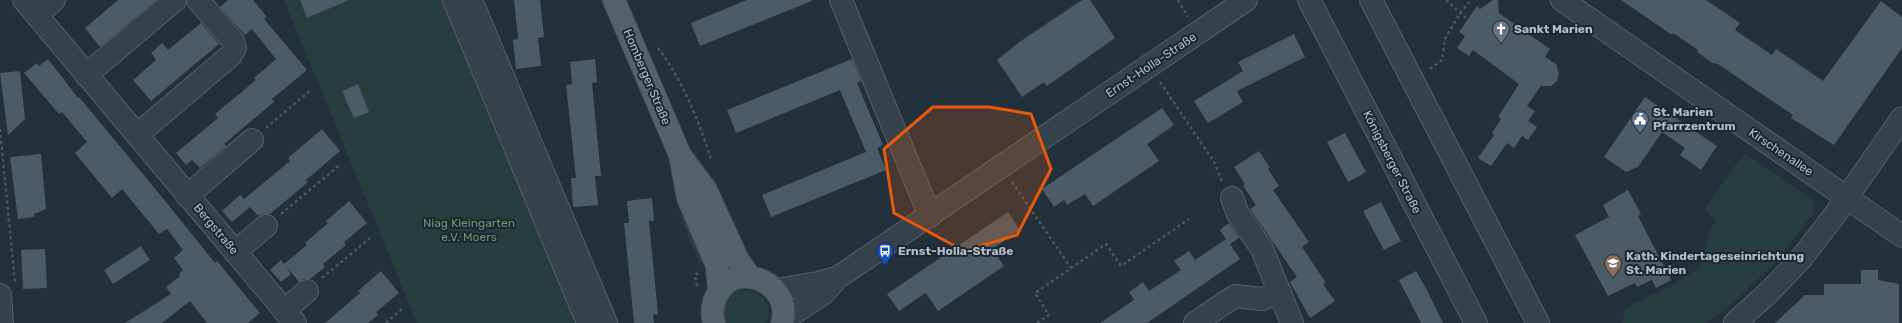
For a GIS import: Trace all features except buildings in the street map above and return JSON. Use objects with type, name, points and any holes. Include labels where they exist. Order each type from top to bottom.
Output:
[{"type":"main road","name":"Homberger Straße","points":[[614,0],[680,155],[688,198],[717,266],[720,290]]},
{"type":"main road","name":"Homberger Straße","points":[[680,155],[706,190],[738,260],[750,277]]},
{"type":"main road","points":[[714,323],[712,308],[720,290],[724,285],[736,278],[750,277],[760,279],[776,290],[782,304],[782,321]]},
{"type":"street","name":"Bergstraße","points":[[54,0],[30,7],[289,317]]},
{"type":"street","points":[[86,75],[176,0]]},
{"type":"street","points":[[136,135],[231,55],[235,48],[233,41],[198,0]]},
{"type":"street","points":[[454,0],[588,323]]},
{"type":"street","points":[[471,0],[606,323]]},
{"type":"street","points":[[841,0],[930,216]]},
{"type":"street","name":"Ernst-Holla-Straße","points":[[782,321],[824,293],[837,278],[1246,0]]},
{"type":"street","name":"Königsberger Straße","points":[[1309,0],[1476,323]]},
{"type":"street","points":[[1371,0],[1538,323]]},
{"type":"street","name":"Kirschenallee","points":[[1562,0],[1902,236]]},
{"type":"street","points":[[1735,323],[1768,293],[1800,260],[1834,216],[1902,118]]},
{"type":"street","points":[[187,196],[252,140]]},
{"type":"street","points":[[1232,198],[1238,214],[1262,249],[1271,296],[1292,323]]},
{"type":"street","points":[[235,252],[266,226]]},
{"type":"street","name":"Ernst-Holla-Straße","points":[[776,290],[818,283],[837,278]]},
{"type":"street","points":[[2,323],[8,290]]},
{"type":"street","points":[[289,317],[307,291]]},
{"type":"street","points":[[1195,323],[1235,296],[1271,296]]},
{"type":"path","points":[[1178,0],[1189,17]]},
{"type":"path","points":[[1446,0],[1468,20]]},
{"type":"path","points":[[1413,82],[1442,60],[1445,39],[1460,13],[1471,0]]},
{"type":"path","points":[[656,46],[678,79],[704,137],[711,162]]},
{"type":"path","points":[[1149,67],[1214,162],[1228,196],[1232,198]]},
{"type":"path","points":[[252,140],[312,90]]},
{"type":"path","points":[[0,129],[8,290]]},
{"type":"path","points":[[266,226],[341,164]]},
{"type":"path","points":[[1002,167],[1071,268]]},
{"type":"path","points":[[1037,323],[1049,314],[1035,293],[1106,244],[1121,266],[1189,220]]},
{"type":"path","points":[[307,291],[370,238]]},
{"type":"path","points":[[386,323],[402,309]]},
{"type":"highlighted area","points":[[933,107],[989,107],[1031,114],[1051,169],[1017,235],[964,251],[894,213],[884,149]]},
{"type":"green space","name":"Niag Kleingarten e.V. Moers","points":[[284,0],[464,0],[597,323],[417,323]]},
{"type":"green space","points":[[1744,153],[1811,198],[1815,205],[1813,214],[1773,265],[1735,301],[1707,323],[1622,323],[1626,308],[1674,284],[1701,267],[1709,231],[1716,221],[1704,210]]},
{"type":"green space","points":[[679,214],[690,220],[709,259],[699,263]]},
{"type":"green space","points":[[743,290],[755,292],[764,300],[768,311],[766,323],[725,323],[723,312],[726,302],[729,297],[737,291]]},
{"type":"place","name":"Sankt Marien","points":[[1501,44]]},
{"type":"place","name":"St. Marien Pfarrzentrum","points":[[1640,134]]},
{"type":"place","name":"Ernst-Holla-Straße","points":[[885,266]]},
{"type":"place","name":"Kath. Kindertageseinrichtung St. Marien","points":[[1613,278]]}]
